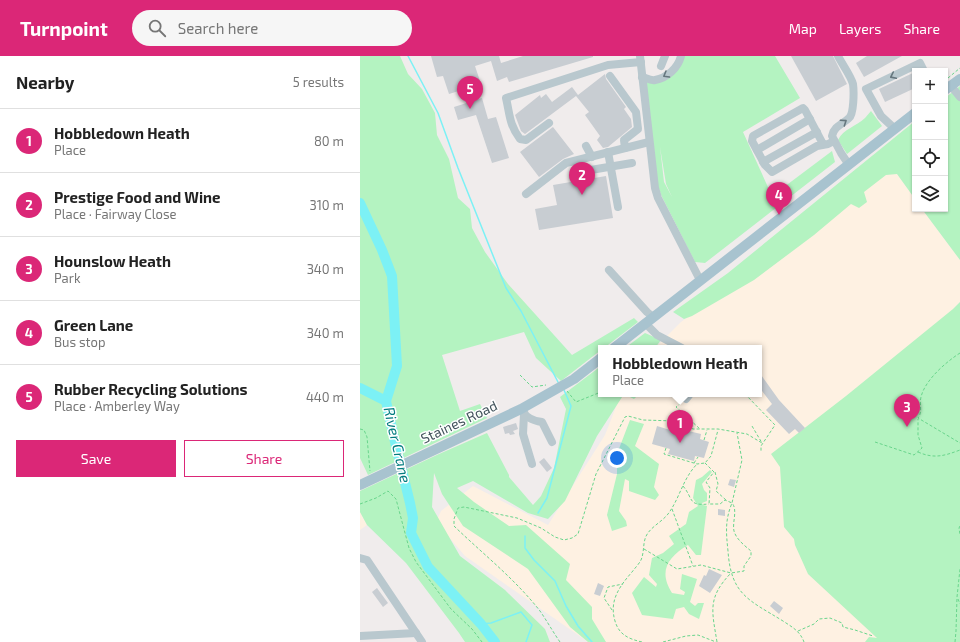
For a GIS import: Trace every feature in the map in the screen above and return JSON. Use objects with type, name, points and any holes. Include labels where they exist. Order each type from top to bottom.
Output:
[{"type":"main road","points":[[948,85],[960,79]]},
{"type":"main road","points":[[618,345],[912,116]]},
{"type":"main road","name":"Staines Road","points":[[360,485],[390,470],[523,411],[598,360]]},
{"type":"street","points":[[661,66],[665,56]]},
{"type":"street","points":[[642,77],[654,81],[669,74],[679,62],[681,56]]},
{"type":"street","points":[[839,56],[853,84],[853,111],[852,116],[835,128],[832,136],[850,165]]},
{"type":"street","points":[[549,123],[526,140],[520,139],[514,130],[509,116],[510,112],[506,98],[608,65],[640,59],[655,188],[658,198],[700,280]]},
{"type":"street","points":[[894,129],[881,116],[866,89],[920,63],[922,68]]},
{"type":"street","points":[[610,76],[637,116],[638,129],[624,140],[625,148]]},
{"type":"street","points":[[948,87],[960,97]]},
{"type":"street","points":[[823,144],[803,108],[753,136],[752,141],[764,162],[772,172],[817,146],[834,141]]},
{"type":"street","points":[[757,150],[810,119]]},
{"type":"street","points":[[764,162],[817,132]]},
{"type":"street","points":[[526,194],[566,164],[649,142]]},
{"type":"street","points":[[586,146],[592,157]]},
{"type":"street","points":[[608,152],[618,207]]},
{"type":"street","points":[[579,172],[632,163]]},
{"type":"street","points":[[609,270],[646,312],[657,335],[676,345]]},
{"type":"street","points":[[523,411],[537,421],[542,422],[552,442]]},
{"type":"street","points":[[523,411],[523,434],[532,464]]},
{"type":"street","points":[[363,559],[422,642]]},
{"type":"street","points":[[360,636],[416,633]]},
{"type":"path","points":[[948,83],[950,76],[960,68]]},
{"type":"path","points":[[875,442],[914,454],[922,448],[918,435],[918,418],[920,415],[921,397],[927,384],[947,361],[960,353]]},
{"type":"path","points":[[520,375],[532,387],[560,387],[576,402],[598,393]]},
{"type":"path","points":[[687,397],[676,406],[700,429]]},
{"type":"path","points":[[748,397],[775,425],[762,443],[762,451]]},
{"type":"path","points":[[560,642],[540,611],[524,593],[502,570],[454,526],[454,518],[458,508],[464,507],[517,518],[541,528],[555,537],[564,540],[572,538],[578,534],[596,474],[625,417],[628,416],[643,420],[675,421],[693,429],[718,429],[747,434],[762,443]]},
{"type":"path","points":[[918,418],[960,444]]},
{"type":"path","points":[[752,426],[762,443]]},
{"type":"path","points":[[360,429],[364,430],[367,437],[370,474]]},
{"type":"path","points":[[704,440],[707,429]]},
{"type":"path","points":[[666,448],[664,454],[694,464],[705,463],[712,456],[718,429]]},
{"type":"path","points":[[737,433],[742,460],[732,503],[727,516],[731,573],[735,584],[747,599],[798,631],[804,642]]},
{"type":"path","points":[[917,452],[925,455],[942,456],[960,450]]},
{"type":"path","points":[[694,464],[698,457]]},
{"type":"path","points":[[644,549],[677,569],[701,565],[731,573],[744,571],[744,566],[751,556],[750,551],[744,546],[734,532],[734,506],[716,491],[718,484],[714,472],[705,463]]},
{"type":"path","points":[[612,611],[615,598],[623,584],[641,560],[645,538],[654,526],[667,515],[687,476],[696,464]]},
{"type":"path","points":[[709,504],[710,488],[706,482],[714,472]]},
{"type":"path","points":[[682,486],[688,492],[690,500],[700,505],[720,504],[725,500],[727,501]]},
{"type":"path","points":[[360,504],[376,498],[388,491],[396,499],[409,548],[416,562],[451,609],[472,629],[482,642]]},
{"type":"path","points":[[671,508],[694,566]]},
{"type":"path","points":[[960,526],[958,528],[960,535]]},
{"type":"path","points":[[954,642],[960,569]]},
{"type":"path","points":[[663,642],[686,636],[698,635],[717,642],[716,629],[712,618],[714,599],[718,589],[731,573]]},
{"type":"path","points":[[623,584],[608,587],[604,598],[612,611],[616,627],[622,634],[632,640],[642,642]]},
{"type":"path","points":[[957,597],[960,604]]},
{"type":"path","points":[[798,631],[814,624],[819,619],[830,618],[842,623],[844,627],[873,636]]},
{"type":"shaded area","points":[[892,167],[912,195],[912,212],[924,212],[960,260],[960,302],[953,309],[939,642],[588,642],[465,556],[436,522],[441,511],[473,486],[548,525],[605,435],[620,397],[762,397],[762,345],[658,345],[681,322]]},
{"type":"shaded area","points":[[360,512],[367,525],[360,530]]},
{"type":"green space","points":[[360,56],[400,56],[408,74],[422,89],[435,113],[437,135],[449,159],[458,198],[470,209],[472,228],[485,252],[508,284],[572,355],[634,318],[638,322],[608,345],[598,345],[598,352],[561,381],[536,358],[524,332],[442,355],[460,411],[480,404],[487,418],[368,475],[360,458]]},
{"type":"green space","points":[[684,56],[775,56],[800,98],[743,132],[772,196],[832,151],[835,162],[705,263],[695,262],[662,197],[656,181],[646,83],[667,73]],"holes":[[[660,147],[666,184],[672,197],[664,182]]]},
{"type":"green space","points":[[960,86],[960,260],[924,212],[948,212],[948,96]]},
{"type":"green space","points":[[871,111],[882,126],[847,154],[838,140],[840,136],[862,121]]},
{"type":"green space","points":[[912,123],[912,195],[897,174],[886,175],[864,192],[867,202],[859,208],[851,204],[814,235],[754,280],[692,316],[684,319],[673,312],[728,273]]},
{"type":"green space","points":[[960,302],[960,642],[865,642],[869,637],[877,638],[808,574],[795,545],[794,539],[784,527],[780,467],[771,454],[846,396]]},
{"type":"green space","points":[[645,333],[661,340],[657,345],[629,345]]},
{"type":"green space","points":[[598,368],[598,397],[622,397],[597,436],[565,501],[548,519],[528,513],[473,481],[457,488],[474,502],[509,526],[526,525],[570,564],[566,580],[592,607],[592,619],[606,642],[588,642],[570,627],[528,569],[463,526],[442,494],[434,473],[432,507],[460,556],[505,590],[545,629],[550,642],[465,642],[406,563],[367,525],[360,512],[360,491],[487,433],[509,477],[533,505],[541,496],[554,468],[566,409],[560,397]]},
{"type":"green space","points":[[630,420],[644,424],[635,446],[659,464],[654,487],[659,495],[655,500],[629,491],[629,481],[625,479],[619,511],[626,521],[627,526],[612,531],[607,515],[617,474],[617,454]]},
{"type":"green space","points":[[710,470],[712,472],[702,484],[707,493],[707,501],[702,503],[703,505],[707,506],[701,555],[696,555],[688,545],[675,554],[667,565],[666,571],[666,578],[672,593],[684,595],[685,592],[680,589],[682,574],[697,579],[690,602],[695,606],[698,603],[704,603],[699,619],[689,614],[684,607],[676,609],[673,619],[642,615],[632,593],[644,577],[656,587],[657,584],[649,575],[652,558],[663,553],[674,544],[669,536],[686,524],[689,512],[698,506],[693,498],[696,480]]},
{"type":"building","points":[[431,56],[499,56],[501,63],[523,56],[593,57],[509,82],[507,77],[497,81],[491,61],[475,66],[481,84],[449,94],[443,76],[437,77]]},
{"type":"building","points":[[791,56],[833,56],[847,84],[816,101]]},
{"type":"building","points":[[867,56],[902,56],[864,77],[856,63]]},
{"type":"building","points":[[912,73],[912,89],[885,102],[879,89]]},
{"type":"building","points":[[605,74],[606,79],[626,107],[624,109],[631,119],[632,127],[608,147],[603,148],[597,140],[600,136],[585,115],[589,112],[576,96],[525,134],[521,131],[515,115],[540,95],[541,98],[546,94],[552,102],[572,87],[578,95]]},
{"type":"building","points":[[482,98],[488,119],[496,117],[509,158],[492,163],[476,115],[458,120],[454,107]]},
{"type":"building","points":[[553,127],[574,154],[563,159],[539,177],[520,152]]},
{"type":"building","points":[[606,176],[613,218],[539,230],[535,209],[557,205],[553,185]]},
{"type":"building","points":[[762,376],[779,400],[805,428],[799,433],[795,429],[789,434],[766,410],[772,404],[762,391]]},
{"type":"building","points":[[516,423],[518,429],[513,431],[515,434],[505,434],[503,427]]},
{"type":"building","points":[[672,424],[677,425],[676,428],[701,434],[700,439],[709,442],[704,458],[695,456],[694,461],[668,454],[670,449],[652,444],[657,426],[670,430]]},
{"type":"building","points":[[544,458],[552,468],[547,472],[539,462]]},
{"type":"building","points":[[730,479],[736,480],[734,487],[728,485]]},
{"type":"building","points":[[718,509],[725,510],[725,516],[718,515]]},
{"type":"building","points":[[709,569],[722,575],[710,593],[699,586],[704,575],[706,576]]},
{"type":"building","points":[[598,583],[604,586],[600,596],[594,594]]},
{"type":"building","points":[[377,588],[388,603],[383,607],[372,592]]},
{"type":"building","points":[[774,601],[783,608],[779,614],[770,606]]},
{"type":"waterway","points":[[408,56],[438,113],[458,168],[506,288],[521,311],[559,384]]},
{"type":"waterway","name":"River Crane","points":[[360,203],[382,250],[392,276],[397,366],[386,401],[413,518],[411,533],[428,567],[481,624],[495,642]]},
{"type":"waterway","points":[[360,388],[386,401]]},
{"type":"waterway","points":[[538,513],[547,498],[571,406],[564,390]]},
{"type":"waterway","points":[[525,536],[525,548],[534,560],[555,581],[566,606],[578,626],[592,642]]},
{"type":"waterway","points":[[481,624],[491,623],[521,612],[532,625],[526,642]]},
{"type":"place","name":"Rubber Recycling Solutions","points":[[470,109]]},
{"type":"place","name":"Prestige Food and Wine","points":[[582,195]]},
{"type":"place","name":"Green Lane","points":[[779,215]]},
{"type":"place","name":"Hounslow Heath","points":[[907,427]]},
{"type":"place","name":"Hobbledown Heath","points":[[680,443]]}]
